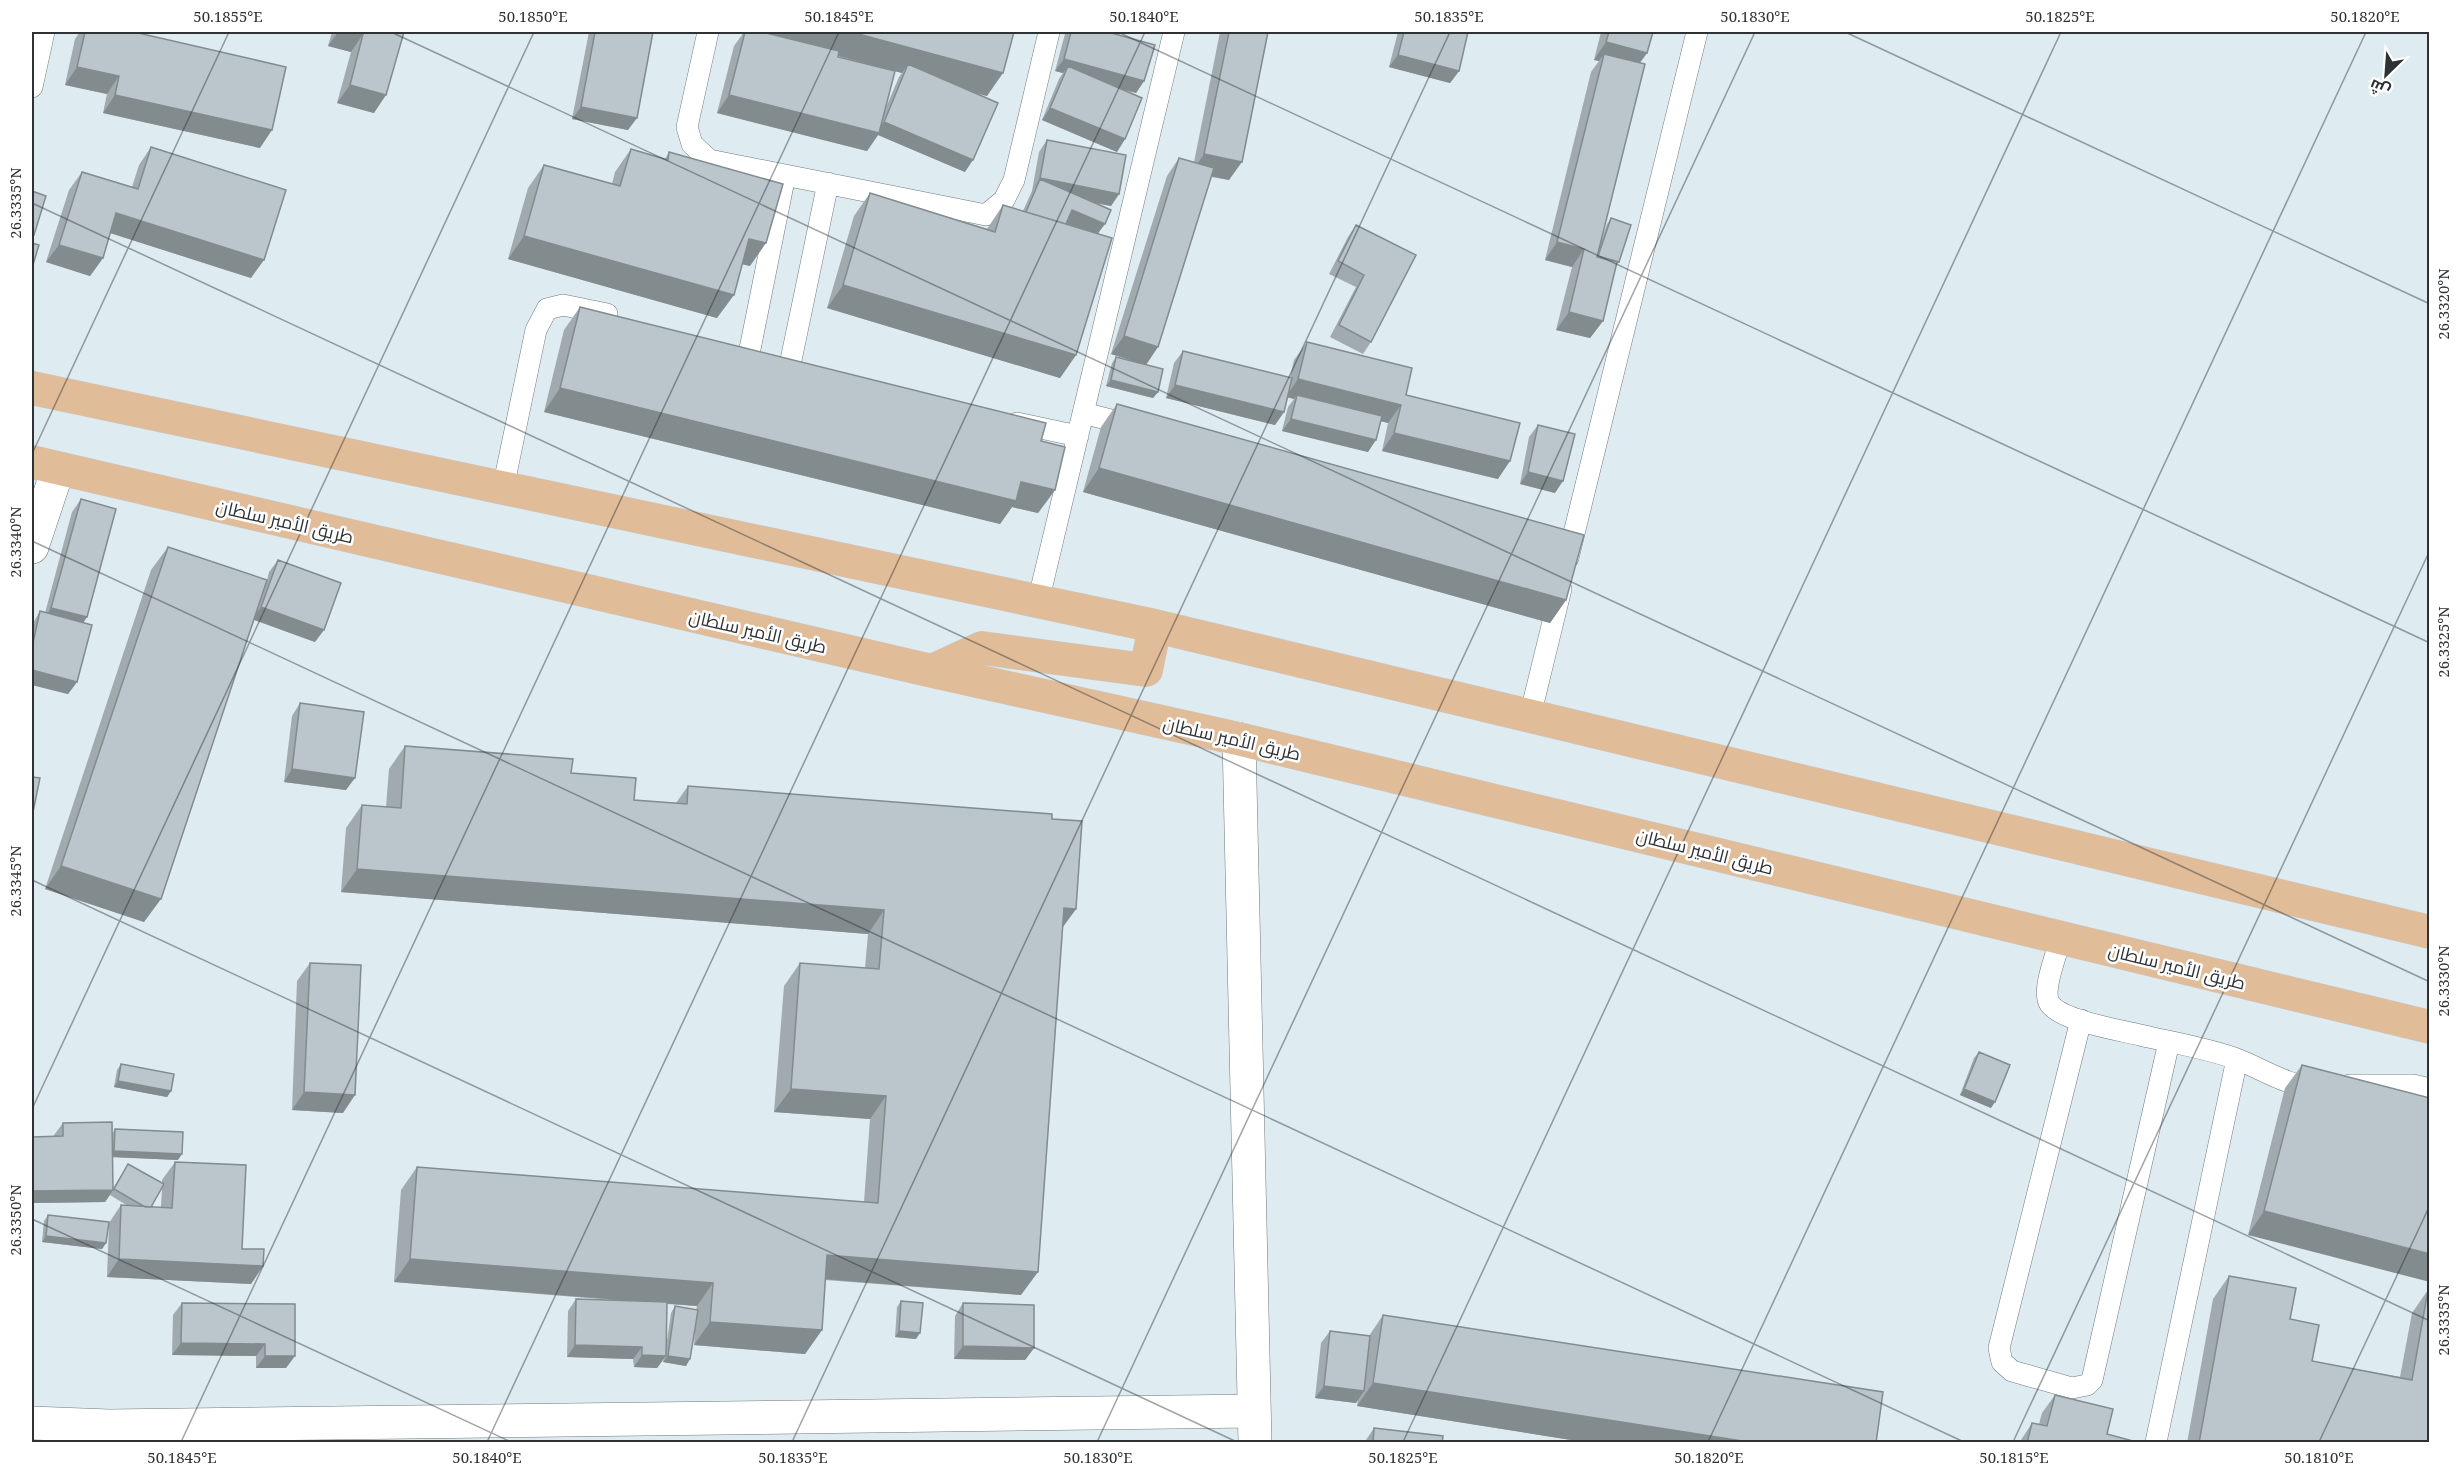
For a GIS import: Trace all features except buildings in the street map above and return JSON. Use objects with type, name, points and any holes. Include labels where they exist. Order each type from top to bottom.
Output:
[{"type":"main road","points":[[32,388],[1155,626],[2430,932]]},
{"type":"main road","name":"طريق الأمير سلطان","points":[[45,465],[932,671],[1239,739],[2430,1027]]},
{"type":"main road","points":[[932,671],[982,648],[1146,670],[1155,626]]},
{"type":"street","points":[[32,547],[45,465]]},
{"type":"street","points":[[1239,739],[1255,1443]]},
{"type":"street","points":[[32,1423],[318,1433],[1254,1411]]},
{"type":"lane","points":[[32,87],[44,32]]},
{"type":"lane","points":[[708,32],[687,127],[692,144],[709,159],[986,215],[1004,200],[1014,180],[1049,32]]},
{"type":"lane","points":[[1038,602],[1174,32]]},
{"type":"lane","points":[[1530,716],[1697,32]]},
{"type":"lane","points":[[750,349],[785,175]]},
{"type":"lane","points":[[790,360],[828,183]]},
{"type":"lane","points":[[503,488],[536,330],[548,309],[563,305],[628,319]]},
{"type":"lane","points":[[728,344],[813,366]]},
{"type":"lane","points":[[1083,413],[1152,430]]},
{"type":"lane","points":[[997,417],[1078,436]]},
{"type":"lane","points":[[1551,528],[1574,534]]},
{"type":"lane","points":[[2061,938],[2047,989],[2048,1001],[2055,1011],[2081,1020],[2237,1059],[2271,1075],[2312,1088],[2368,1084],[2413,1085],[2430,1089]]},
{"type":"lane","points":[[2081,1020],[1999,1348],[2002,1362],[2012,1371],[2072,1388],[2087,1384],[2092,1380],[2169,1042]]},
{"type":"lane","points":[[2156,1443],[2237,1059]]}]
